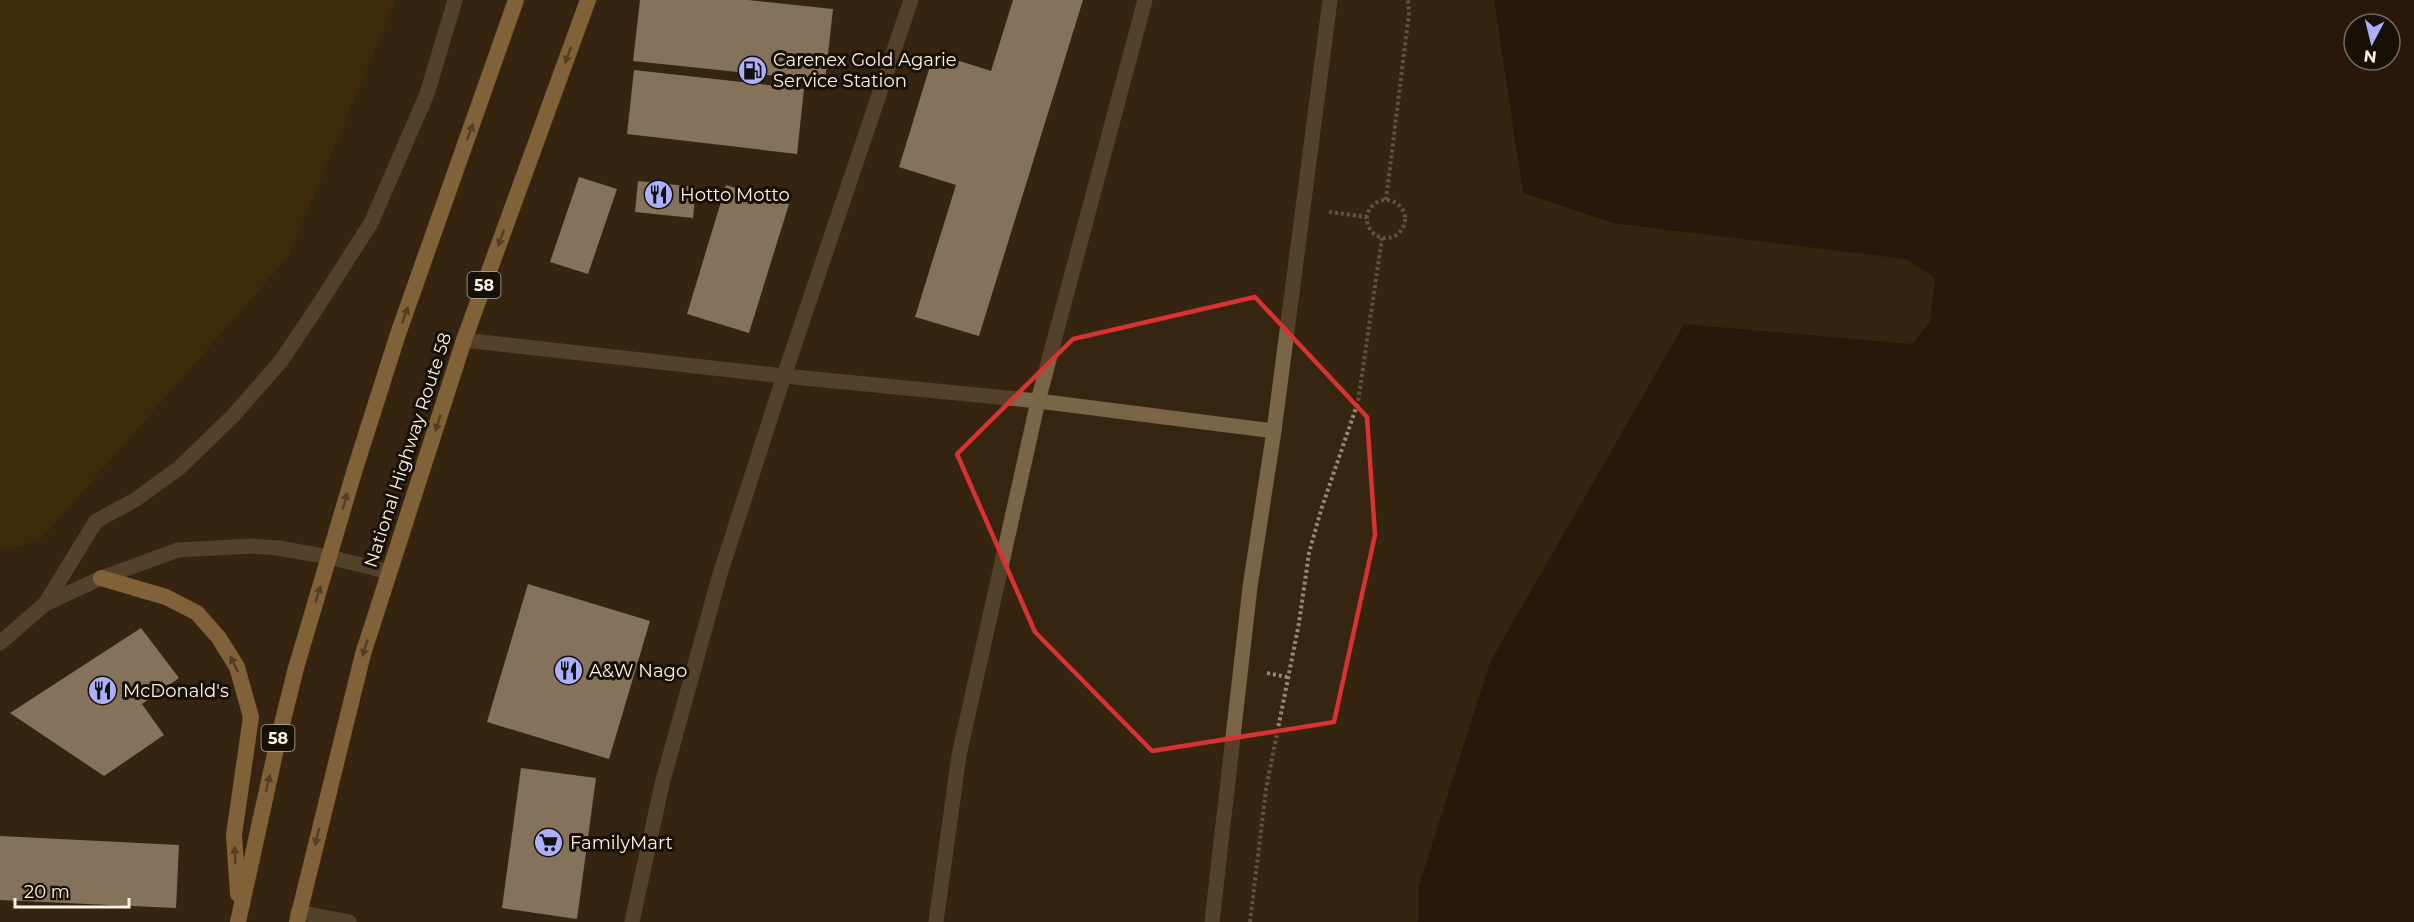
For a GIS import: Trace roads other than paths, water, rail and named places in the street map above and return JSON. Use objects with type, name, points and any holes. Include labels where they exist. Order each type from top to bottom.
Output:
[{"type":"highway","name":"58","points":[[238,918],[278,740],[329,557],[398,334],[516,0]]},
{"type":"highway","name":"National Highway Route 58","points":[[297,917],[363,654],[389,572],[464,340],[588,0]]},
{"type":"highway","points":[[101,578],[166,597],[197,613],[219,638],[237,668],[251,717],[234,835],[238,918]]},
{"type":"street","points":[[45,604],[96,521],[135,500],[179,468],[232,417],[281,361],[371,223],[427,94],[455,0]]},
{"type":"street","points":[[632,922],[662,784],[720,574],[911,0]]},
{"type":"street","points":[[936,922],[959,755],[1038,401],[1145,0]]},
{"type":"street","points":[[1212,922],[1250,586],[1274,431],[1330,0]]},
{"type":"street","points":[[464,340],[784,376],[1038,401],[1274,431]]},
{"type":"street","points":[[0,642],[45,604],[101,578],[178,550],[252,546],[329,557],[389,572]]},
{"type":"street","points":[[297,917],[349,922]]},
{"type":"place","name":"Carenex Gold Agarie Service Station","points":[[752,70]]},
{"type":"place","name":"Hotto Motto","points":[[659,195]]},
{"type":"place","name":"A&W Nago","points":[[568,671]]},
{"type":"place","name":"McDonald's","points":[[102,691]]},
{"type":"place","name":"FamilyMart","points":[[549,843]]}]
